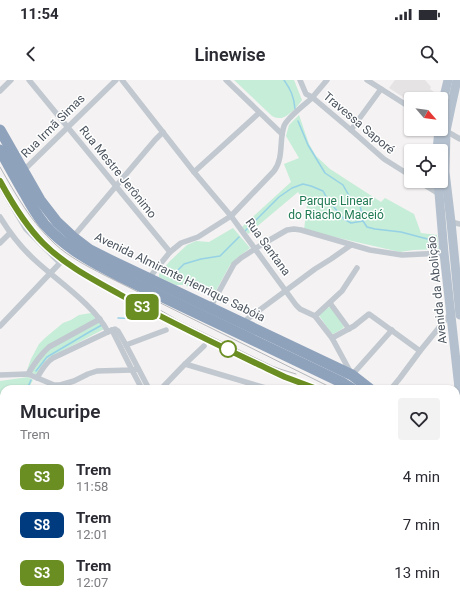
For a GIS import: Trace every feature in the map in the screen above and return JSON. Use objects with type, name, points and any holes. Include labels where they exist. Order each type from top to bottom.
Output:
[{"type":"highway","name":"Avenida Almirante Henrique Sabóia","points":[[0,130],[40,200],[57,222],[90,250],[124,273],[149,278],[352,375],[365,385]]},
{"type":"highway","name":"Avenida Almirante Henrique Sabóia","points":[[0,150],[43,223],[67,246],[86,259],[124,273],[344,385]]},
{"type":"main road","points":[[445,92],[448,80]]},
{"type":"main road","name":"Avenida da Abolição","points":[[448,115],[457,80]]},
{"type":"main road","name":"Avenida da Abolição","points":[[448,186],[456,223],[459,304],[456,314]]},
{"type":"main road","name":"Avenida da Abolição","points":[[439,188],[444,253],[456,314],[459,385]]},
{"type":"street","points":[[0,91],[11,80]]},
{"type":"street","name":"Rua Mestre Jerônimo","points":[[29,80],[170,252]]},
{"type":"street","name":"Rua Irmã Simas","points":[[23,171],[116,80]]},
{"type":"street","name":"Rua Santana","points":[[122,80],[194,172],[231,216],[300,309],[315,316],[332,338],[352,375]]},
{"type":"street","points":[[226,80],[282,134]]},
{"type":"street","name":"Travessa Saporé","points":[[300,80],[306,94],[384,159],[404,172]]},
{"type":"street","points":[[149,278],[170,252],[181,243],[198,237],[231,216],[274,171],[281,151],[282,134],[285,124],[312,98],[327,80]]},
{"type":"street","points":[[367,80],[404,104]]},
{"type":"street","points":[[351,130],[381,89]]},
{"type":"street","points":[[194,172],[259,113]]},
{"type":"street","points":[[73,237],[155,140],[164,132]]},
{"type":"street","points":[[448,133],[460,139]]},
{"type":"street","points":[[0,185],[26,229],[60,263],[0,326]]},
{"type":"street","points":[[429,188],[439,194]]},
{"type":"street","points":[[0,217],[10,233],[23,248],[78,296],[101,320],[109,330],[140,385]]},
{"type":"street","points":[[210,308],[234,264],[241,258],[287,230],[301,230],[370,250],[402,255],[444,253]]},
{"type":"street","points":[[0,242],[10,233]]},
{"type":"street","points":[[244,324],[246,320],[315,269],[351,245]]},
{"type":"street","points":[[315,316],[342,291],[357,268]]},
{"type":"street","points":[[330,303],[348,329]]},
{"type":"street","points":[[332,338],[354,326],[369,314],[420,351]]},
{"type":"street","points":[[394,385],[420,351],[456,314]]},
{"type":"street","points":[[33,376],[35,362],[42,352],[101,320]]},
{"type":"street","points":[[33,376],[53,358],[109,330],[115,329],[118,331],[126,345],[147,385]]},
{"type":"street","points":[[126,345],[166,330]]},
{"type":"street","points":[[352,375],[392,330]]},
{"type":"street","points":[[165,385],[204,346]]},
{"type":"street","points":[[185,364],[256,385]]},
{"type":"street","points":[[0,375],[33,376],[54,385],[60,385],[74,381],[97,371],[138,369]]},
{"type":"shaded area","points":[[395,80],[425,80],[431,87],[430,89],[434,92],[404,92],[404,98],[389,88]]},
{"type":"green space","points":[[234,80],[294,80],[302,100],[289,114],[282,118],[276,118],[272,116]]},
{"type":"green space","name":"Parque Linear do Riacho Maceió","points":[[299,115],[309,144],[316,156],[330,169],[381,202],[385,198],[414,214],[421,233],[437,235],[439,249],[400,252],[304,230],[307,205],[298,192],[248,234],[242,227],[291,182],[284,164],[299,158],[286,136],[289,125]]},
{"type":"green space","points":[[233,228],[250,248],[230,265],[213,296],[184,285],[176,285],[159,277],[159,274],[169,262],[187,245],[196,241],[209,242]]},
{"type":"green space","points":[[331,306],[344,327],[333,334],[318,314]]},
{"type":"green space","points":[[91,313],[104,329],[47,359],[37,375],[27,370],[39,344],[45,338],[63,323],[79,315]]},
{"type":"green space","points":[[28,377],[33,380],[30,385],[0,385],[0,381]]},
{"type":"waterway","points":[[284,80],[292,94],[295,109]]},
{"type":"waterway","points":[[298,121],[308,145],[325,173],[343,185],[352,201],[360,205],[363,221],[367,227],[401,232],[435,241]]},
{"type":"waterway","points":[[245,231],[279,197],[292,188],[303,184],[323,191],[328,200],[344,219],[351,223],[363,221]]},
{"type":"waterway","points":[[173,279],[178,270],[184,264],[220,256],[239,237]]},
{"type":"waterway","points":[[118,318],[153,318]]},
{"type":"waterway","points":[[36,371],[47,357],[102,325]]},
{"type":"waterway","points":[[29,385],[31,380]]},
{"type":"tram line","points":[[0,167],[31,217],[46,236],[60,249],[104,275],[326,385]]},
{"type":"tram line","points":[[153,306],[179,321],[272,366],[296,374]]},
{"type":"railway","points":[[0,181],[20,214],[43,243],[51,251],[79,271],[137,304],[193,333],[285,377],[306,385]]},
{"type":"train","name":"S3","points":[[0,181],[25,223],[42,243],[73,268],[146,310],[285,377],[306,385]]}]
